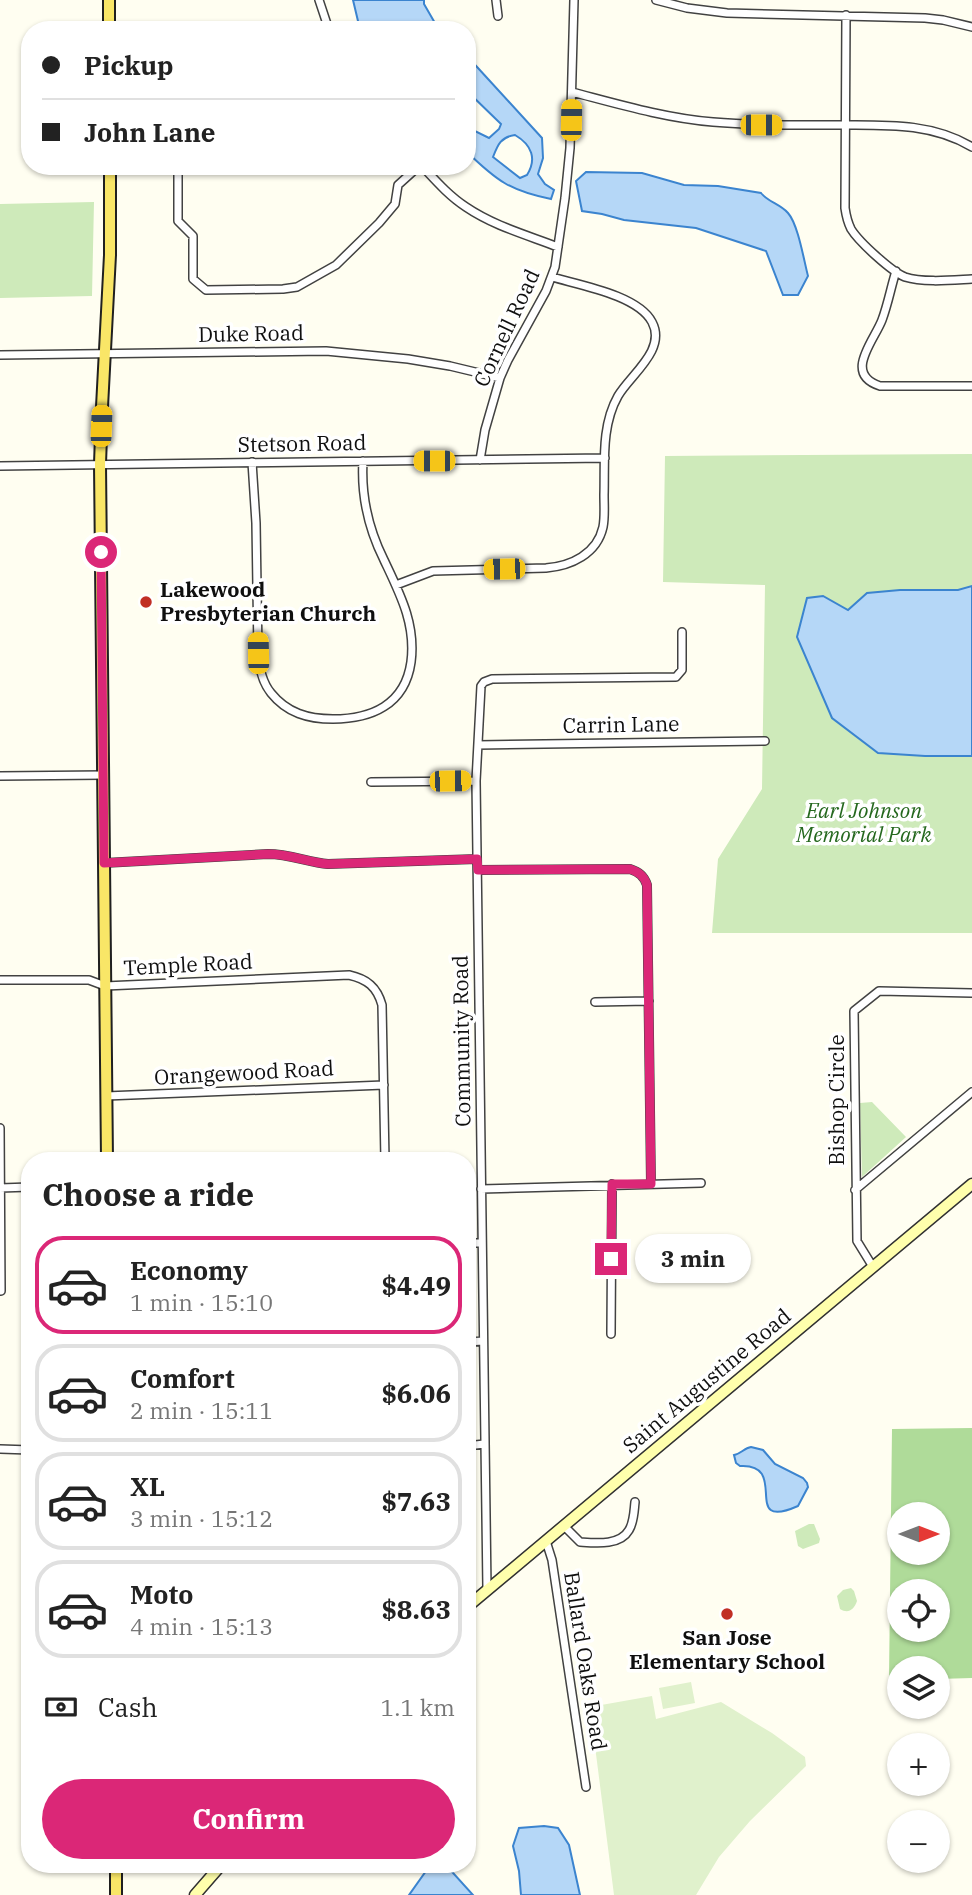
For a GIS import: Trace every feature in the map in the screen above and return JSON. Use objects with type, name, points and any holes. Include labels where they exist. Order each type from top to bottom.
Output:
[{"type":"main road","points":[[109,0],[109,21]]},
{"type":"main road","points":[[107,1152],[100,464],[110,255],[110,175]]},
{"type":"main road","name":"Saint Augustine Road","points":[[476,1599],[972,1184]]},
{"type":"main road","points":[[116,1873],[116,1895]]},
{"type":"main road","points":[[195,1895],[214,1873]]},
{"type":"street","points":[[319,0],[326,21]]},
{"type":"street","points":[[496,0],[498,16]]},
{"type":"street","name":"Cornell Road","points":[[481,460],[490,411],[500,378],[552,277],[570,148],[574,0]]},
{"type":"street","points":[[656,0],[687,8],[727,13],[925,18],[972,27]]},
{"type":"street","points":[[846,15],[845,208],[848,222],[862,242],[905,277],[927,280],[972,279]]},
{"type":"street","points":[[572,92],[694,120],[761,125],[881,125],[923,129],[943,133],[972,148]]},
{"type":"street","points":[[178,175],[178,221],[193,236],[193,279],[206,290],[297,287],[336,265],[395,204],[398,185],[410,175]]},
{"type":"street","points":[[429,175],[446,192],[496,224],[558,247]]},
{"type":"street","points":[[896,271],[881,323],[863,357],[863,371],[869,381],[880,386],[972,386]]},
{"type":"street","points":[[396,585],[433,571],[564,566],[590,550],[597,542],[603,528],[607,424],[619,393],[651,352],[654,340],[653,324],[640,309],[627,301],[552,277]]},
{"type":"street","name":"Duke Road","points":[[0,355],[348,352],[418,361],[500,378]]},
{"type":"street","name":"Stetson Road","points":[[0,466],[605,458]]},
{"type":"street","points":[[252,462],[258,653],[263,680],[279,702],[298,714],[308,718],[352,719],[375,713],[391,702],[401,690],[411,662],[412,640],[408,613],[373,533],[363,487],[363,461]]},
{"type":"street","name":"Community Road","points":[[487,1589],[476,781],[481,686],[492,679],[676,677],[682,670],[681,632]]},
{"type":"street","name":"Carrin Lane","points":[[478,745],[765,741]]},
{"type":"street","points":[[0,776],[104,775]]},
{"type":"street","points":[[371,782],[476,781]]},
{"type":"street","points":[[104,863],[268,854],[285,854],[309,862],[328,864],[477,859]]},
{"type":"street","points":[[478,870],[630,869],[638,871],[645,879],[651,1184]]},
{"type":"street","name":"Temple Road","points":[[0,981],[89,980],[105,986],[349,975],[360,978],[375,988],[382,1005],[384,1084]]},
{"type":"street","name":"Bishop Circle","points":[[873,1267],[857,1241],[854,1011],[879,990],[972,993]]},
{"type":"street","points":[[595,1002],[649,1001]]},
{"type":"street","points":[[384,1084],[385,1152]]},
{"type":"street","name":"Orangewood Road","points":[[106,1096],[384,1084]]},
{"type":"street","points":[[855,1189],[972,1093]]},
{"type":"street","points":[[0,1128],[1,1291]]},
{"type":"street","points":[[481,1189],[701,1183]]},
{"type":"street","points":[[611,1334],[612,1184]]},
{"type":"street","points":[[0,1188],[21,1187]]},
{"type":"street","points":[[476,1243],[482,1243]]},
{"type":"street","points":[[476,1342],[483,1342]]},
{"type":"street","points":[[476,1445],[484,1444]]},
{"type":"street","points":[[0,1449],[21,1450]]},
{"type":"street","points":[[564,1526],[580,1542],[614,1541],[628,1531],[635,1502]]},
{"type":"street","name":"Ballard Oaks Road","points":[[546,1541],[552,1560],[586,1787]]},
{"type":"green space","points":[[94,202],[92,296],[0,298],[0,204]]},
{"type":"green space","name":"Earl Johnson Memorial Park","points":[[972,454],[972,933],[712,933],[718,859],[762,789],[765,585],[663,582],[665,456]]},
{"type":"green space","points":[[872,1102],[906,1137],[862,1177],[860,1103]]},
{"type":"green space","points":[[972,1428],[972,1678],[950,1679],[950,1656],[889,1656],[889,1642],[950,1642],[950,1579],[890,1579],[890,1565],[950,1565],[950,1502],[891,1502],[892,1429]]},
{"type":"green space","points":[[814,1524],[820,1539],[819,1543],[803,1549],[798,1546],[795,1531]]},
{"type":"green space","points":[[851,1588],[857,1601],[854,1607],[846,1611],[840,1609],[837,1596],[843,1590]]},
{"type":"green space","points":[[691,1682],[695,1703],[663,1709],[659,1688]]},
{"type":"green space","points":[[652,1696],[656,1719],[721,1702],[805,1757],[806,1766],[750,1821],[719,1857],[696,1895],[614,1895],[590,1707]]},
{"type":"water","points":[[353,0],[424,0],[434,21],[358,21]]},
{"type":"water","points":[[476,66],[542,138],[543,158],[538,174],[545,184],[554,190],[551,199],[504,183],[476,160],[476,132],[489,138],[501,124],[476,100]],"holes":[[[515,135],[525,143],[531,153],[532,163],[527,175],[520,178],[493,157],[503,139]]]},
{"type":"water","points":[[586,172],[642,173],[684,185],[718,186],[761,193],[792,218],[808,276],[798,295],[783,295],[766,251],[696,228],[624,220],[582,211],[576,181]]},
{"type":"water","points":[[972,586],[972,756],[878,753],[832,718],[797,637],[807,598],[823,596],[848,610],[867,593],[958,590]]},
{"type":"water","points":[[751,1447],[763,1450],[775,1464],[803,1478],[807,1483],[808,1487],[798,1506],[781,1512],[771,1510],[767,1504],[762,1475],[755,1468],[736,1463],[734,1455]]},
{"type":"water","points":[[519,1828],[558,1828],[569,1845],[580,1895],[521,1895],[513,1846]]},
{"type":"water","points":[[425,1873],[453,1873],[473,1895],[409,1895]]},
{"type":"place","name":"Lakewood Presbyterian Church","points":[[146,602]]},
{"type":"place","name":"San Jose Elementary School","points":[[727,1614]]},
{"type":"route","points":[[101,552],[104,863],[268,854],[285,854],[309,862],[328,864],[477,859],[478,870],[630,869],[638,871],[645,879],[651,1184],[612,1184],[611,1259]]}]
